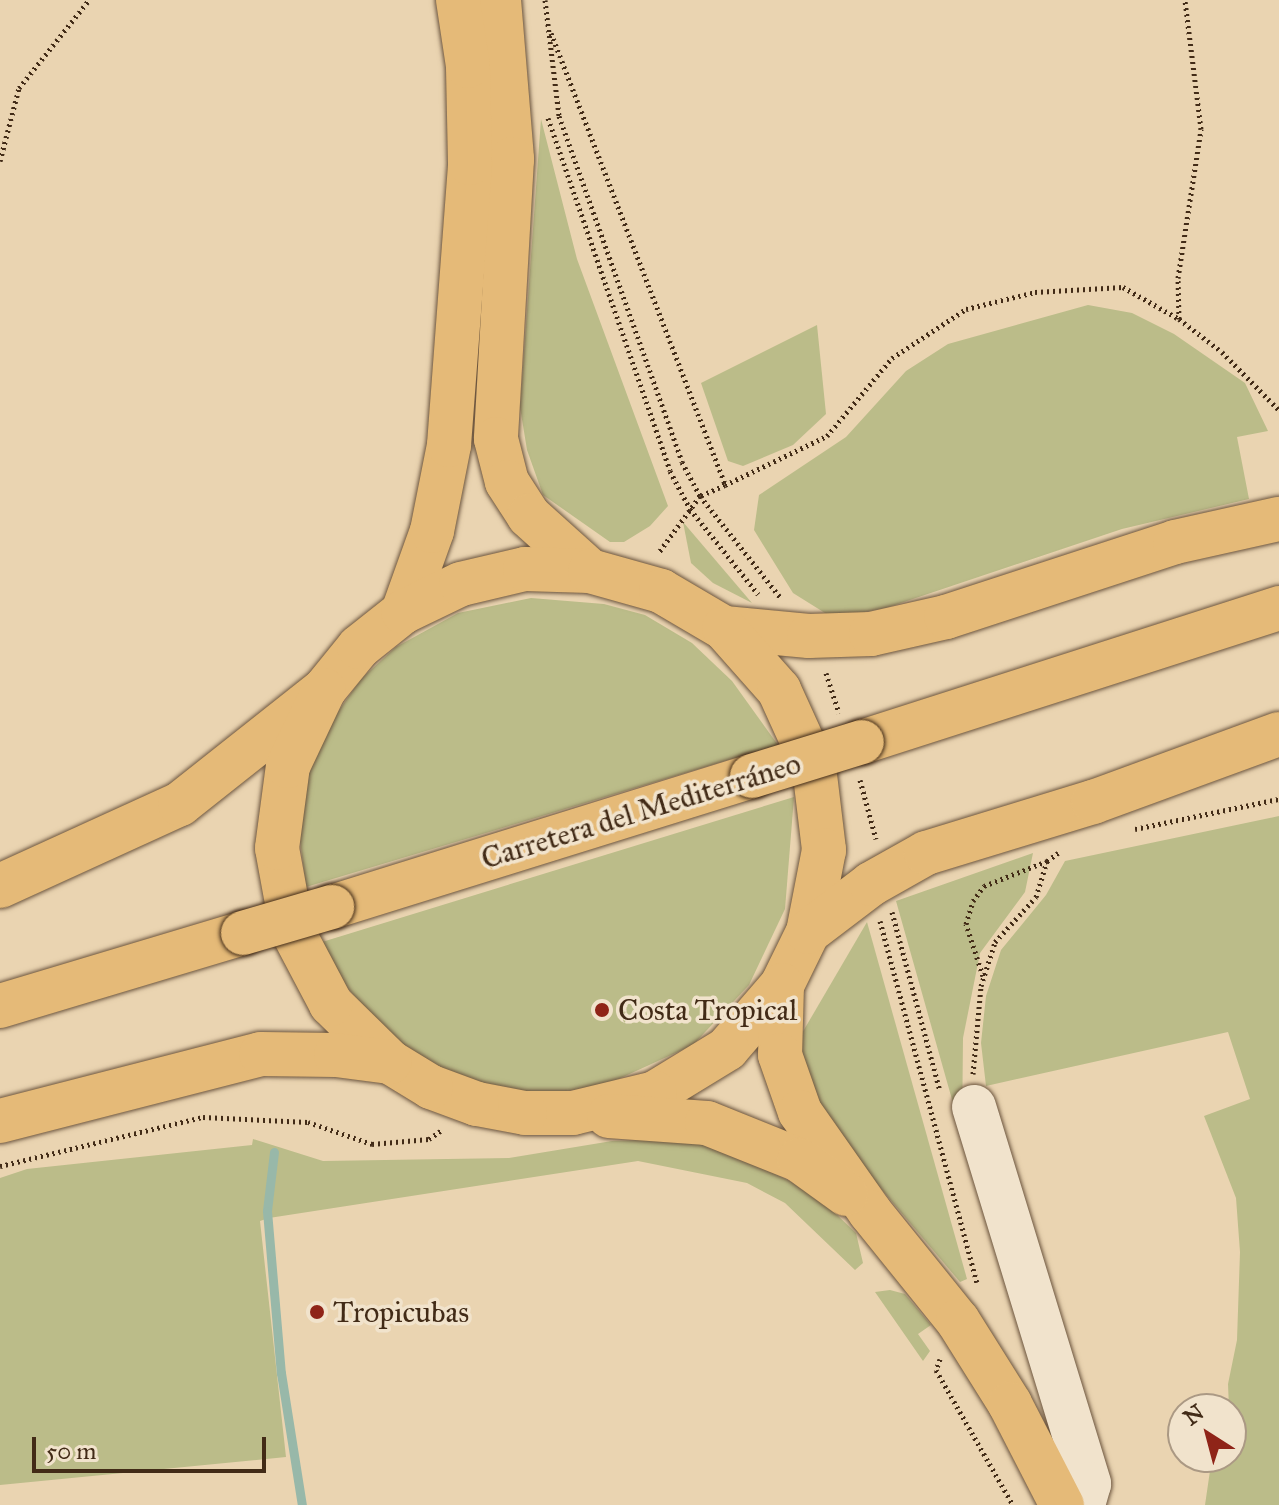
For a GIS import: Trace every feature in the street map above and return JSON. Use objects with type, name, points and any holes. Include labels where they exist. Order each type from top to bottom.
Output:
[{"type":"main road","points":[[403,612],[432,531],[449,445],[470,163],[468,66],[458,0]]},
{"type":"main road","points":[[499,0],[512,159],[496,439],[507,482],[529,516],[590,571]]},
{"type":"main road","points":[[724,628],[809,636],[871,634],[946,617],[1175,542],[1279,519]]},
{"type":"main road","points":[[0,886],[180,804],[324,690],[359,647],[403,612],[461,584],[525,569],[590,571],[643,586],[724,628],[779,690],[814,767],[824,850],[808,932],[782,985],[727,1049],[655,1093],[573,1113]]},
{"type":"main road","name":"Carretera del Mediterráneo","points":[[0,1006],[332,907],[1279,608]]},
{"type":"main road","points":[[324,690],[288,766],[280,862],[292,930],[331,1004],[390,1062],[431,1087],[477,1104],[525,1113],[573,1113],[707,1123],[799,1160],[870,1212]]},
{"type":"main road","points":[[808,932],[871,884],[926,853],[1093,802],[1279,734]]},
{"type":"main road","points":[[782,985],[780,1055],[800,1112],[870,1212],[958,1321],[1010,1404],[1062,1505]]},
{"type":"main road","points":[[0,1121],[261,1054],[390,1062]]},
{"type":"lane","points":[[974,1107],[1089,1484],[1083,1505]]},
{"type":"path","points":[[0,161],[19,88],[89,0]]},
{"type":"path","points":[[545,0],[559,116],[682,462],[700,496],[789,608]]},
{"type":"path","points":[[1179,319],[1178,278],[1201,129],[1185,0]]},
{"type":"path","points":[[549,27],[725,485]]},
{"type":"path","points":[[545,101],[670,471],[690,509],[767,605]]},
{"type":"path","points":[[643,586],[663,543],[700,496],[827,436],[892,358],[966,309],[1035,292],[1123,287],[1179,319],[1222,352],[1279,410]]},
{"type":"path","points":[[1121,833],[1279,799]]},
{"type":"path","points":[[984,977],[966,924],[973,901],[984,886],[1047,861],[1065,847]]},
{"type":"path","points":[[974,1107],[984,977],[995,942],[1036,897],[1047,861]]},
{"type":"path","points":[[879,915],[979,1290]]},
{"type":"path","points":[[0,1166],[203,1117],[308,1122],[372,1144],[429,1139],[477,1104]]},
{"type":"path","points":[[943,1355],[936,1370],[1013,1505]]},
{"type":"green space","points":[[541,119],[577,259],[668,506],[650,526],[624,542],[610,542],[543,495],[527,450],[520,407]]},
{"type":"green space","points":[[1088,305],[1132,313],[1174,334],[1245,383],[1268,431],[1237,437],[1249,499],[1122,529],[886,608],[833,618],[793,593],[754,530],[759,495],[846,437],[906,371],[948,344]]},
{"type":"green space","points":[[817,325],[826,414],[793,445],[743,466],[728,461],[701,383]]},
{"type":"green space","points":[[683,522],[752,603],[713,583],[691,563]]},
{"type":"green space","points":[[531,598],[604,604],[645,615],[692,643],[732,681],[778,745],[306,887],[299,832],[309,773],[330,723],[361,679],[396,647],[458,613]]},
{"type":"green space","points":[[794,797],[785,909],[749,985],[693,1045],[601,1087],[548,1093],[492,1088],[454,1076],[410,1050],[377,1021],[344,984],[322,942]]},
{"type":"green space","points":[[1279,816],[1279,1505],[1205,1505],[1210,1473],[1247,1473],[1247,1393],[1228,1393],[1228,1384],[1237,1340],[1240,1252],[1236,1198],[1204,1116],[1250,1099],[1228,1032],[986,1086],[981,1043],[986,996],[1001,950],[1046,895],[1065,861]]},
{"type":"green space","points":[[1033,853],[1025,892],[980,953],[963,1038],[962,1135],[896,901]]},
{"type":"green space","points":[[867,922],[967,1279],[960,1282],[827,1125],[798,1040]]},
{"type":"green space","points":[[253,1139],[323,1161],[509,1158],[612,1141],[677,1139],[724,1149],[814,1193],[856,1233],[863,1263],[855,1270],[785,1203],[747,1183],[638,1161],[269,1218],[260,1221],[286,1457],[0,1485],[0,1178],[27,1169],[252,1145]]},
{"type":"green space","points":[[890,1290],[905,1294],[931,1325],[918,1334],[930,1351],[923,1361],[875,1292]]},
{"type":"waterway","points":[[274,1152],[267,1211],[281,1373],[302,1505]]},
{"type":"place","name":"Costa Tropical","points":[[602,1010]]},
{"type":"place","name":"Tropicubas","points":[[317,1312]]}]
